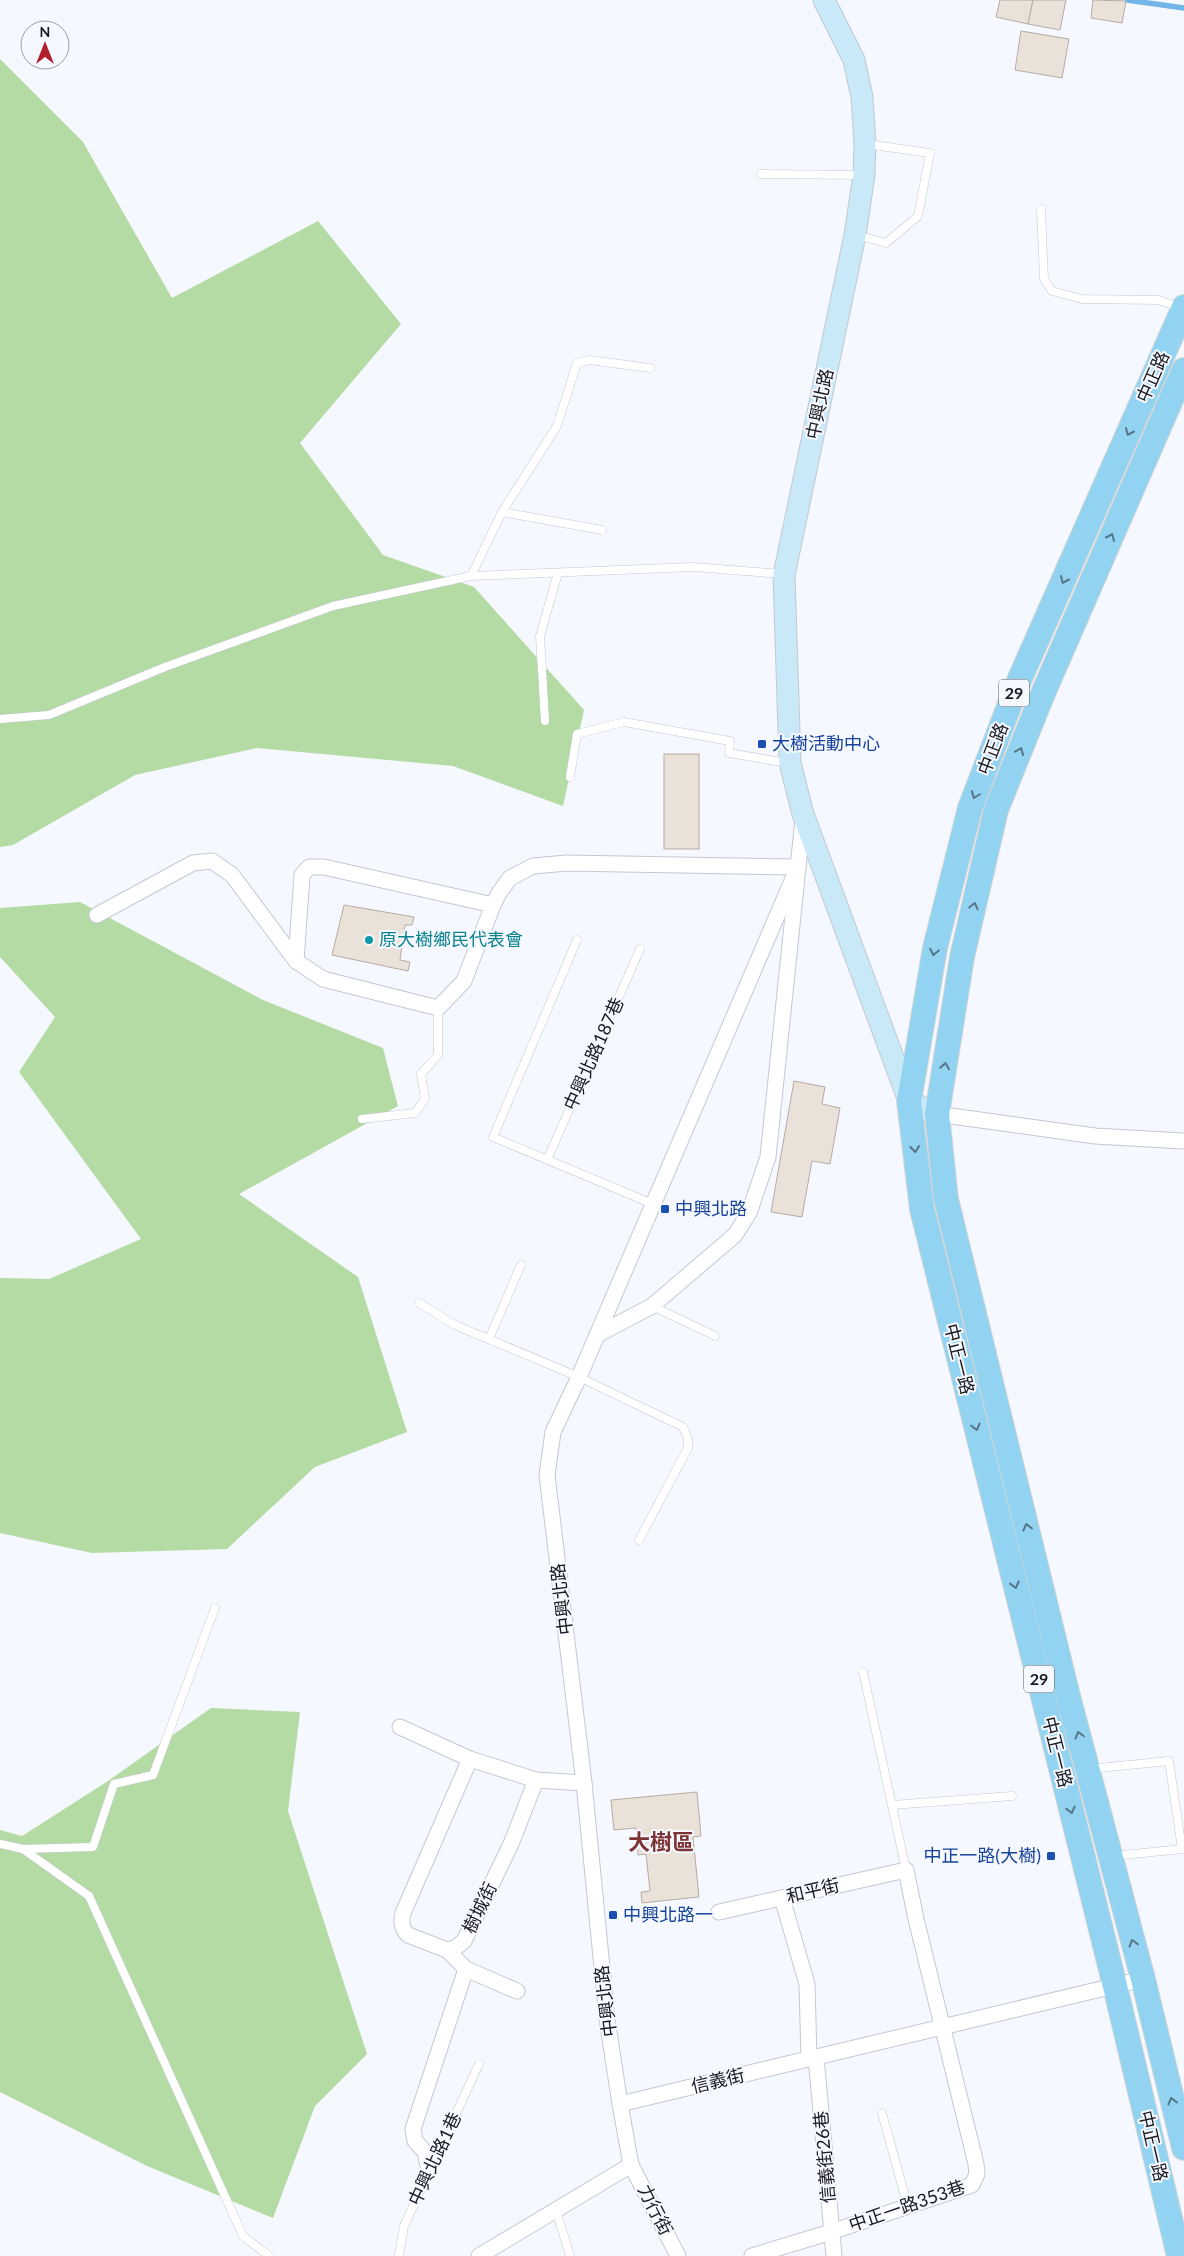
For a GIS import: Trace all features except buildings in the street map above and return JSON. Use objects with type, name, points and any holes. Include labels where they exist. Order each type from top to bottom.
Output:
[{"type":"main road","name":"中正路","points":[[909,1101],[935,948],[970,808],[1018,683],[1184,308]]},
{"type":"main road","name":"中正路","points":[[937,1114],[962,957],[996,810],[1044,691],[1184,370]]},
{"type":"main road","name":"中正一路","points":[[909,1101],[922,1210],[1115,1986],[1179,2256]]},
{"type":"main road","name":"中正一路","points":[[937,1114],[946,1199],[1184,2148]]},
{"type":"street","name":"中興北路","points":[[824,0],[854,60],[862,97],[865,144],[864,175],[855,235],[784,575],[790,763],[803,814],[909,1101]]},
{"type":"street","name":"中興北路","points":[[631,2165],[607,2019],[584,1783],[547,1475],[553,1432],[580,1377],[798,867],[803,814]]},
{"type":"street","points":[[97,915],[192,863],[212,861],[232,875],[296,961],[323,979],[438,1008],[464,981],[499,892],[510,878],[533,866],[567,863],[798,867],[768,1157],[749,1212],[735,1235],[652,1306],[597,1335]]},
{"type":"street","points":[[296,961],[302,875],[309,867],[324,867],[494,905]]},
{"type":"street","points":[[909,1101],[937,1114],[1095,1136],[1184,1141]]},
{"type":"street","points":[[400,1727],[470,1759],[536,1780],[584,1783]]},
{"type":"street","name":"樹城街","points":[[470,1759],[403,1913],[401,1922],[404,1931],[408,1935],[447,1950],[455,1948],[464,1941],[511,1844],[536,1780]]},
{"type":"street","name":"和平街","points":[[719,1912],[906,1870]]},
{"type":"street","name":"中正一路353巷","points":[[752,2256],[972,2185],[977,2174],[906,1870]]},
{"type":"street","name":"信義街26巷","points":[[782,1898],[808,1984],[813,2058],[834,2256]]},
{"type":"street","points":[[447,1950],[466,1969],[517,1991]]},
{"type":"street","points":[[429,2170],[425,2152],[414,2141],[413,2129],[466,1969]]},
{"type":"street","points":[[813,2058],[1143,1979]]},
{"type":"street","name":"信義街","points":[[620,2104],[813,2058]]},
{"type":"street","points":[[479,2256],[631,2165]]},
{"type":"street","name":"力行街","points":[[631,2165],[678,2256]]},
{"type":"lane","points":[[855,235],[886,243],[918,216],[930,153],[865,144]]},
{"type":"lane","points":[[761,174],[864,175]]},
{"type":"lane","points":[[1041,209],[1044,279],[1052,292],[1082,300],[1159,300],[1184,308]]},
{"type":"lane","points":[[471,576],[502,512],[557,426],[577,363],[589,360],[650,368]]},
{"type":"lane","points":[[502,512],[602,530]]},
{"type":"lane","points":[[0,719],[50,715],[165,667],[333,606],[471,576],[693,567],[784,575]]},
{"type":"lane","points":[[545,720],[540,636],[558,573]]},
{"type":"lane","points":[[570,777],[577,734],[624,722],[730,741],[729,753],[790,763]]},
{"type":"lane","points":[[577,940],[494,1137],[653,1204]]},
{"type":"lane","name":"中興北路187巷","points":[[547,1160],[640,949]]},
{"type":"lane","points":[[362,1119],[415,1113],[425,1099],[421,1074],[438,1055],[438,1008]]},
{"type":"lane","points":[[489,1339],[521,1265]]},
{"type":"lane","points":[[419,1303],[455,1325],[580,1377],[683,1427],[688,1439],[688,1448],[639,1540]]},
{"type":"lane","points":[[652,1306],[715,1336]]},
{"type":"lane","points":[[0,1844],[23,1849],[93,1847],[114,1784],[154,1775],[215,1608]]},
{"type":"lane","points":[[863,1672],[906,1870]]},
{"type":"lane","points":[[1088,1769],[1169,1761],[1182,1849],[1111,1857]]},
{"type":"lane","points":[[892,1805],[1012,1796]]},
{"type":"lane","points":[[23,1849],[89,1896],[243,2236],[268,2256]]},
{"type":"lane","name":"中興北路1巷","points":[[399,2256],[404,2226],[479,2064]]},
{"type":"lane","points":[[882,2113],[908,2207]]},
{"type":"lane","points":[[556,2210],[570,2256]]},
{"type":"green space","points":[[0,59],[83,142],[172,298],[318,221],[401,324],[300,443],[383,555],[474,587],[584,710],[563,806],[453,766],[257,748],[135,775],[13,845],[0,847]]},
{"type":"green space","points":[[80,902],[263,1000],[383,1048],[398,1106],[239,1194],[358,1277],[407,1432],[315,1467],[227,1549],[92,1553],[0,1533],[0,1278],[49,1279],[141,1239],[19,1072],[55,1017],[0,957],[0,908]]},
{"type":"green space","points":[[211,1708],[300,1712],[288,1811],[367,2054],[315,2106],[273,2218],[147,2166],[0,2092],[0,1830],[22,1836],[108,1781]]},
{"type":"waterway","points":[[1127,0],[1184,8]]},
{"type":"place","name":"大樹活動中心","points":[[762,744]]},
{"type":"place","name":"原大樹鄉民代表會","points":[[369,940]]},
{"type":"place","name":"中興北路","points":[[665,1209]]},
{"type":"place","name":"中正一路(大樹)","points":[[1051,1856]]},
{"type":"place","name":"中興北路一","points":[[613,1915]]},
{"type":"district","name":"大樹區","points":[[661,1842]]}]
